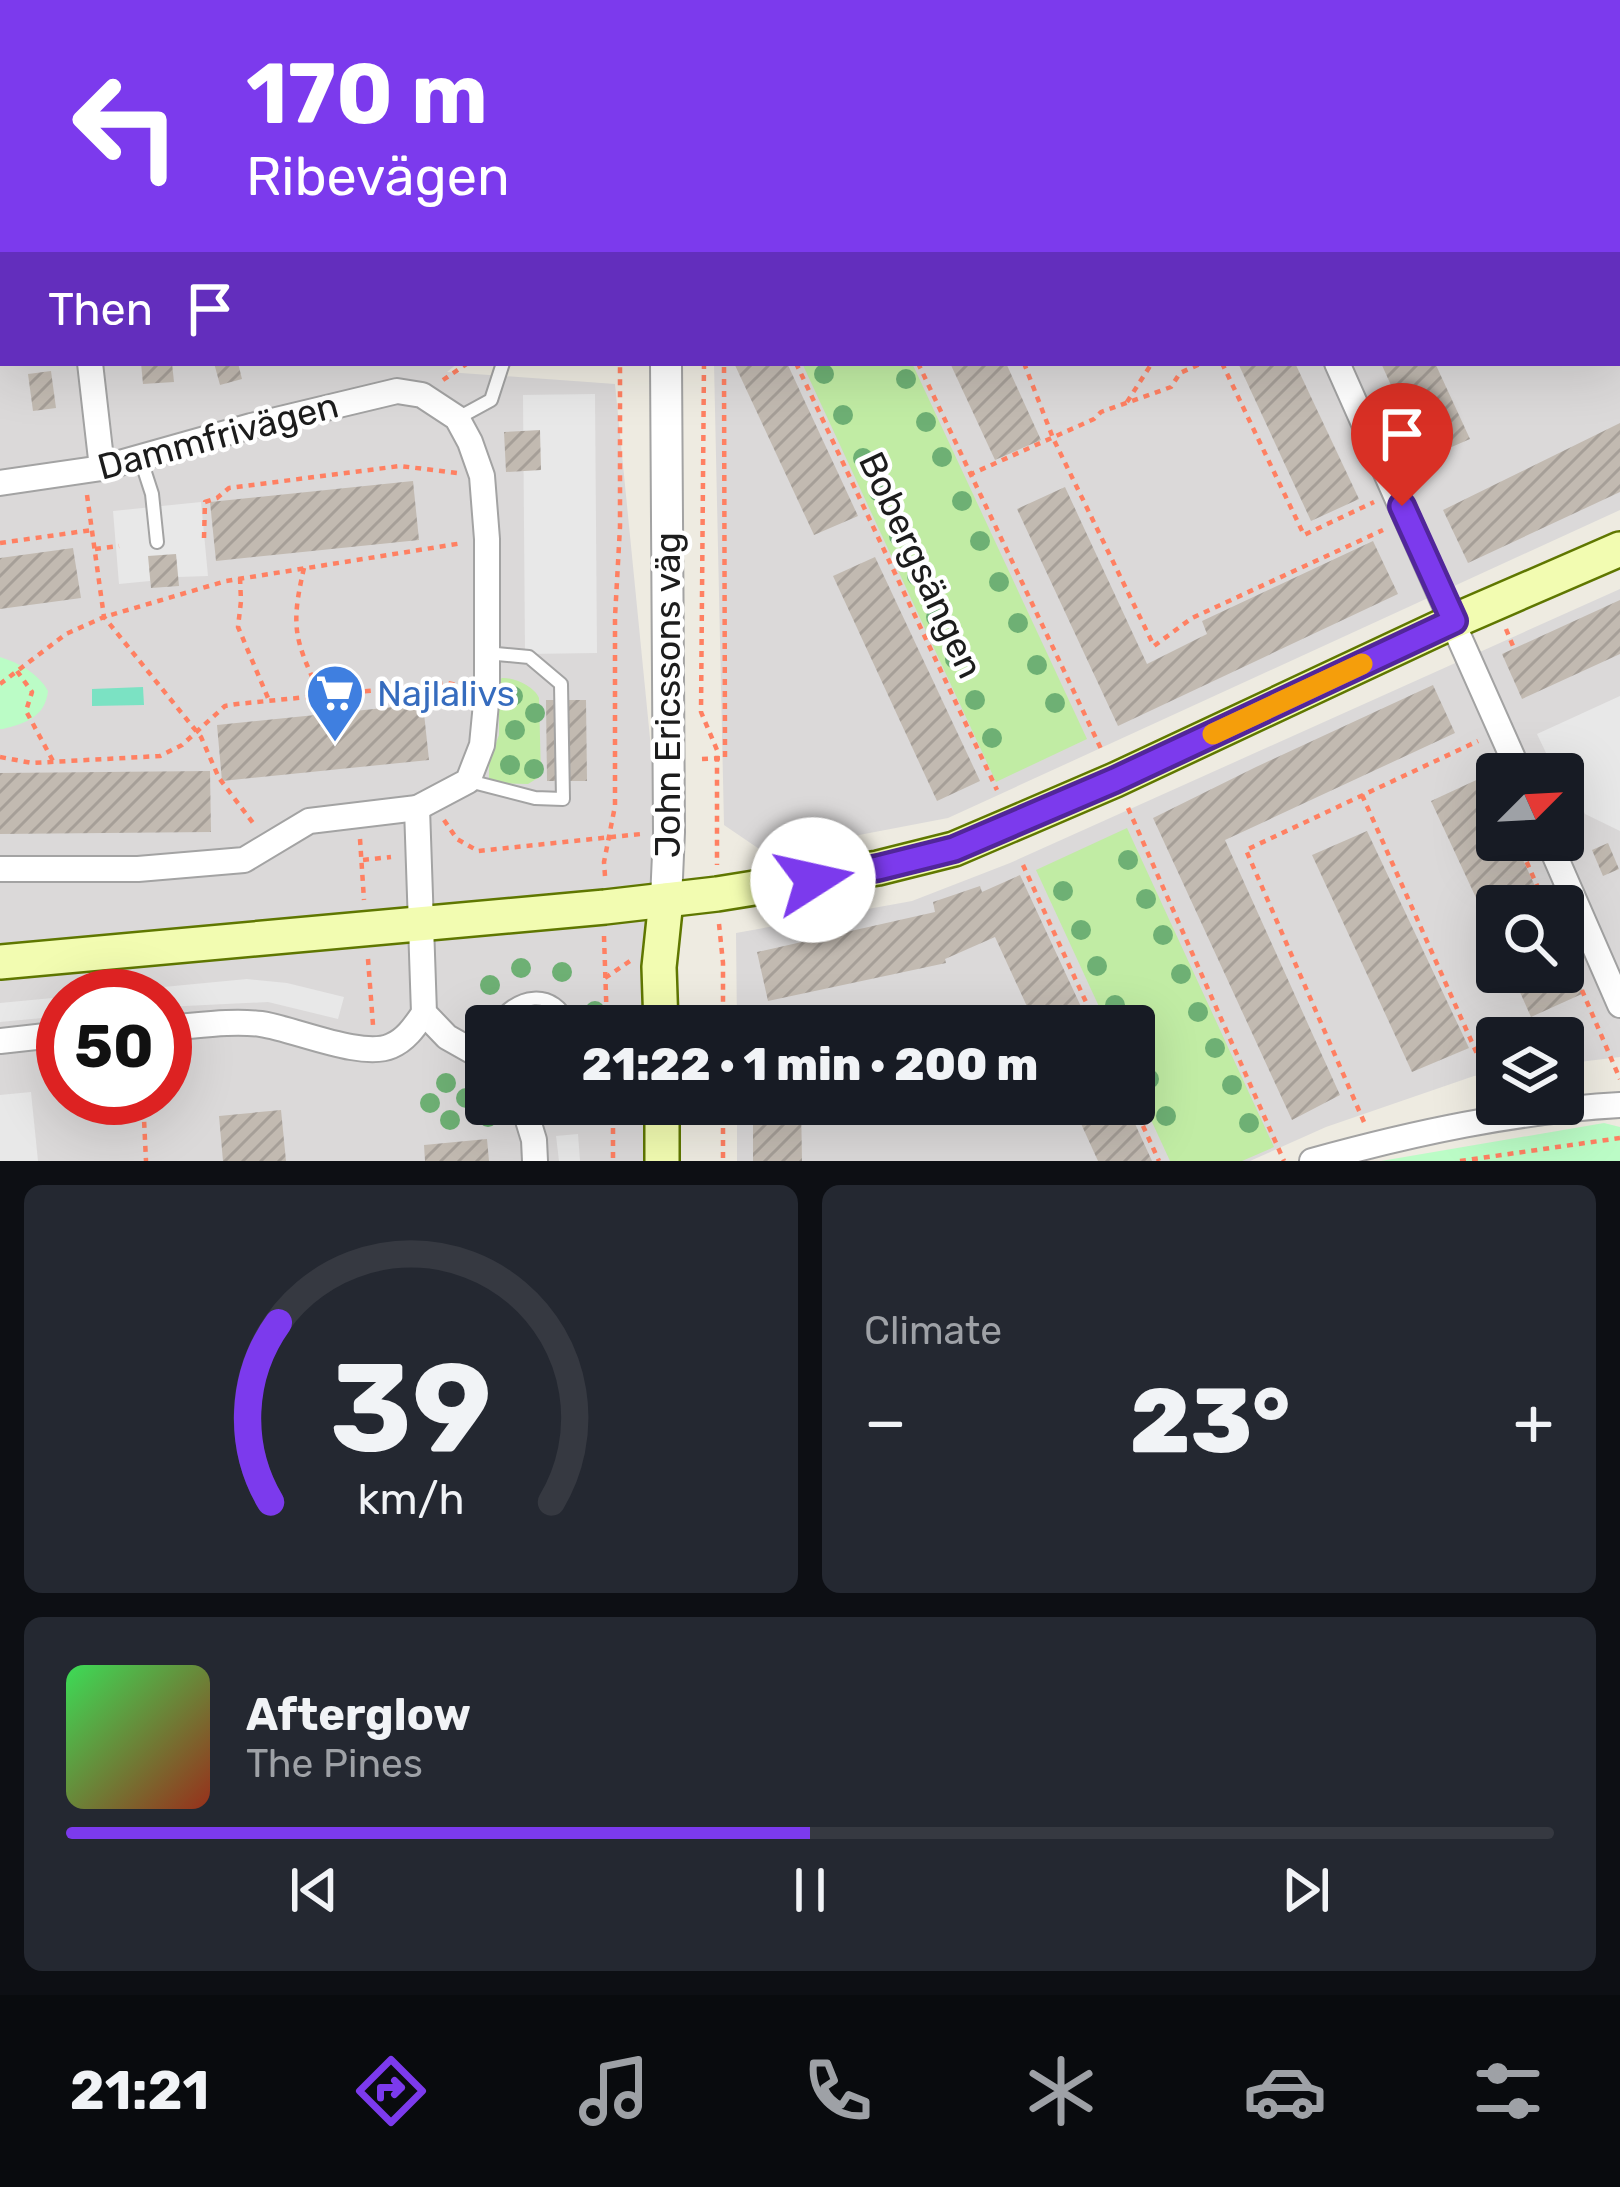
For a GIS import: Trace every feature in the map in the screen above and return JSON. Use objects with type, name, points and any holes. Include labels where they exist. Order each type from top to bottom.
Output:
[{"type":"main road","points":[[0,962],[666,900],[848,874],[954,849],[1620,549]]},
{"type":"main road","name":"John Ericssons väg","points":[[660,1005],[666,900]]},
{"type":"main road","points":[[662,1125],[662,1161]]},
{"type":"street","points":[[90,366],[93,470]]},
{"type":"street","name":"John Ericssons väg","points":[[666,366],[666,900]]},
{"type":"street","points":[[1337,366],[1511,753]]},
{"type":"street","name":"Dammfrivägen","points":[[0,483],[93,470],[398,391],[422,395],[457,418]]},
{"type":"street","points":[[0,869],[138,869],[244,860],[309,821],[424,805],[468,781],[482,745],[487,693],[488,539],[482,476],[457,418]]},
{"type":"street","points":[[192,1026],[255,1023],[362,1050],[390,1047],[411,1032],[424,1013],[420,923],[424,805]]},
{"type":"street","points":[[1557,861],[1620,1005]]},
{"type":"street","points":[[424,1013],[447,1036],[465,1045]]},
{"type":"street","points":[[0,1041],[36,1037]]},
{"type":"street","points":[[1312,1161],[1550,1109],[1620,1105]]},
{"type":"street","points":[[529,1125],[535,1161]]},
{"type":"lane","points":[[457,418],[491,400],[502,366]]},
{"type":"lane","points":[[140,458],[152,494],[157,542]]},
{"type":"lane","points":[[468,781],[535,798],[563,799],[561,684],[529,657],[486,653]]},
{"type":"lane","points":[[513,1005],[534,997],[555,1005]]},
{"type":"path","points":[[424,805],[457,839],[478,851],[610,836],[615,806],[620,366]]},
{"type":"path","points":[[704,366],[701,712],[717,750],[717,825]]},
{"type":"path","points":[[702,759],[724,758],[724,366]]},
{"type":"path","name":"Bobergsängen","points":[[797,366],[997,790]]},
{"type":"path","points":[[1025,366],[1053,438],[1154,646],[1192,618],[1408,519]]},
{"type":"path","points":[[1127,402],[1150,366]]},
{"type":"path","points":[[969,475],[1101,412],[1171,387],[1180,373],[1195,366]]},
{"type":"path","points":[[1223,366],[1304,536],[1395,492]]},
{"type":"path","points":[[204,538],[205,502],[229,488],[400,466],[482,476]]},
{"type":"path","points":[[93,470],[92,530],[104,617],[197,732],[219,778],[269,845]]},
{"type":"path","points":[[0,543],[92,530]]},
{"type":"path","points":[[0,684],[66,634],[104,617],[240,578],[488,539]]},
{"type":"path","points":[[94,549],[119,546]]},
{"type":"path","points":[[304,568],[295,630],[320,694]]},
{"type":"path","points":[[240,578],[238,627],[268,699]]},
{"type":"path","points":[[16,669],[32,692],[26,711],[53,761]]},
{"type":"path","points":[[0,757],[32,763],[160,756],[182,746],[226,706],[268,699],[448,683],[487,693]]},
{"type":"path","points":[[1373,1144],[1246,850],[1501,730]]},
{"type":"path","points":[[1475,742],[1480,753]]},
{"type":"path","points":[[1362,796],[1476,1051]]},
{"type":"path","points":[[1024,866],[1087,1005]]},
{"type":"path","points":[[723,963],[723,1005]]},
{"type":"path","points":[[1583,993],[1620,1079]]},
{"type":"path","points":[[144,1125],[146,1161]]},
{"type":"path","points":[[613,1125],[613,1161]]},
{"type":"path","points":[[723,1125],[723,1161]]},
{"type":"path","points":[[1143,1125],[1159,1161]]},
{"type":"path","points":[[1460,1161],[1620,1138]]},
{"type":"shaded area","points":[[0,366],[454,366],[447,372],[615,384],[666,900],[668,1005],[465,1005],[465,1125],[672,1125],[673,1161],[0,1161]]},
{"type":"shaded area","points":[[714,366],[1620,366],[1620,510],[948,818],[765,853],[724,825]]},
{"type":"shaded area","points":[[595,394],[597,653],[525,654],[523,395]]},
{"type":"shaded area","points":[[201,502],[208,576],[178,577],[149,556],[150,581],[119,584],[113,511]]},
{"type":"shaded area","points":[[1620,589],[1620,1057],[1584,1061],[1584,1017],[1476,1017],[1476,1076],[1326,1127],[1250,1161],[737,1161],[737,1125],[1155,1125],[1155,1005],[737,1005],[736,933],[912,901],[1010,863]]},
{"type":"shaded area","points":[[1620,696],[1620,831],[1584,812],[1584,753],[1546,753],[1537,734]]},
{"type":"shaded area","points":[[247,979],[344,997],[338,1019],[268,1002],[192,1006],[192,984]]},
{"type":"shaded area","points":[[36,1000],[36,1019],[0,1022],[0,1003]]},
{"type":"shaded area","points":[[31,1092],[38,1161],[0,1161],[0,1095]]},
{"type":"shaded area","points":[[578,1134],[580,1161],[559,1161],[556,1136]]},
{"type":"green space","points":[[803,366],[913,366],[1087,739],[996,782]]},
{"type":"green space","points":[[0,657],[27,670],[48,691],[39,713],[3,729],[0,729]]},
{"type":"green space","points":[[502,678],[524,684],[539,698],[541,776],[528,784],[496,783],[489,778],[489,762],[499,735]]},
{"type":"green space","points":[[143,687],[144,705],[92,706],[92,689]]},
{"type":"green space","points":[[1127,828],[1274,1147],[1242,1161],[1170,1161],[1153,1125],[1155,1005],[1098,1005],[1036,870]]},
{"type":"green space","points":[[1604,1123],[1620,1127],[1620,1161],[1381,1161]]},
{"type":"building","points":[[141,366],[172,366],[174,382],[143,384]]},
{"type":"building","points":[[215,366],[239,366],[242,379],[220,385]]},
{"type":"building","points":[[735,366],[788,366],[858,516],[814,535]]},
{"type":"building","points":[[951,366],[1007,366],[1041,440],[995,460]]},
{"type":"building","points":[[1239,366],[1296,366],[1359,499],[1311,521]]},
{"type":"building","points":[[1382,366],[1436,366],[1470,439],[1424,459]]},
{"type":"building","points":[[51,371],[56,408],[33,411],[28,374]]},
{"type":"building","points":[[1620,423],[1620,492],[1468,563],[1443,510]]},
{"type":"building","points":[[540,430],[541,470],[506,472],[504,432]]},
{"type":"building","points":[[413,481],[419,540],[216,561],[210,502]]},
{"type":"building","points":[[1065,487],[1147,664],[1207,634],[1202,621],[1373,541],[1398,594],[1118,726],[1017,509]]},
{"type":"building","points":[[73,548],[81,598],[0,609],[0,558]]},
{"type":"building","points":[[176,554],[179,586],[151,588],[148,556]]},
{"type":"building","points":[[875,557],[980,781],[937,801],[833,576]]},
{"type":"building","points":[[1620,600],[1620,654],[1522,699],[1502,654]]},
{"type":"building","points":[[1433,685],[1455,733],[1225,840],[1340,1095],[1292,1120],[1153,818]]},
{"type":"building","points":[[546,700],[586,700],[587,781],[547,781]]},
{"type":"building","points":[[423,704],[429,760],[222,781],[217,725]]},
{"type":"building","points":[[210,771],[211,832],[0,834],[0,773]]},
{"type":"building","points":[[1476,780],[1476,861],[1524,861],[1534,885],[1476,885],[1476,898],[1431,801]]},
{"type":"building","points":[[1367,831],[1469,1048],[1412,1072],[1312,855]]},
{"type":"building","points":[[1608,843],[1619,869],[1603,876],[1592,850]]},
{"type":"building","points":[[1020,875],[1080,1005],[1026,1005],[995,937],[945,959],[946,963],[768,1001],[757,952],[935,912],[933,902],[980,886],[982,892]]},
{"type":"building","points":[[1520,993],[1584,993],[1531,1017]]},
{"type":"building","points":[[281,1110],[286,1161],[223,1161],[219,1116]]},
{"type":"building","points":[[753,1125],[801,1125],[802,1161],[753,1161]]},
{"type":"building","points":[[1082,1125],[1136,1125],[1152,1161],[1098,1161]]},
{"type":"building","points":[[487,1139],[489,1161],[425,1161],[424,1145]]},
{"type":"slow traffic","points":[[1213,734],[1362,664]]},
{"type":"place","name":"Najlalivs","points":[[335,744]]},
{"type":"route","points":[[813,880],[954,849],[1115,780],[1454,621],[1402,506]]}]
